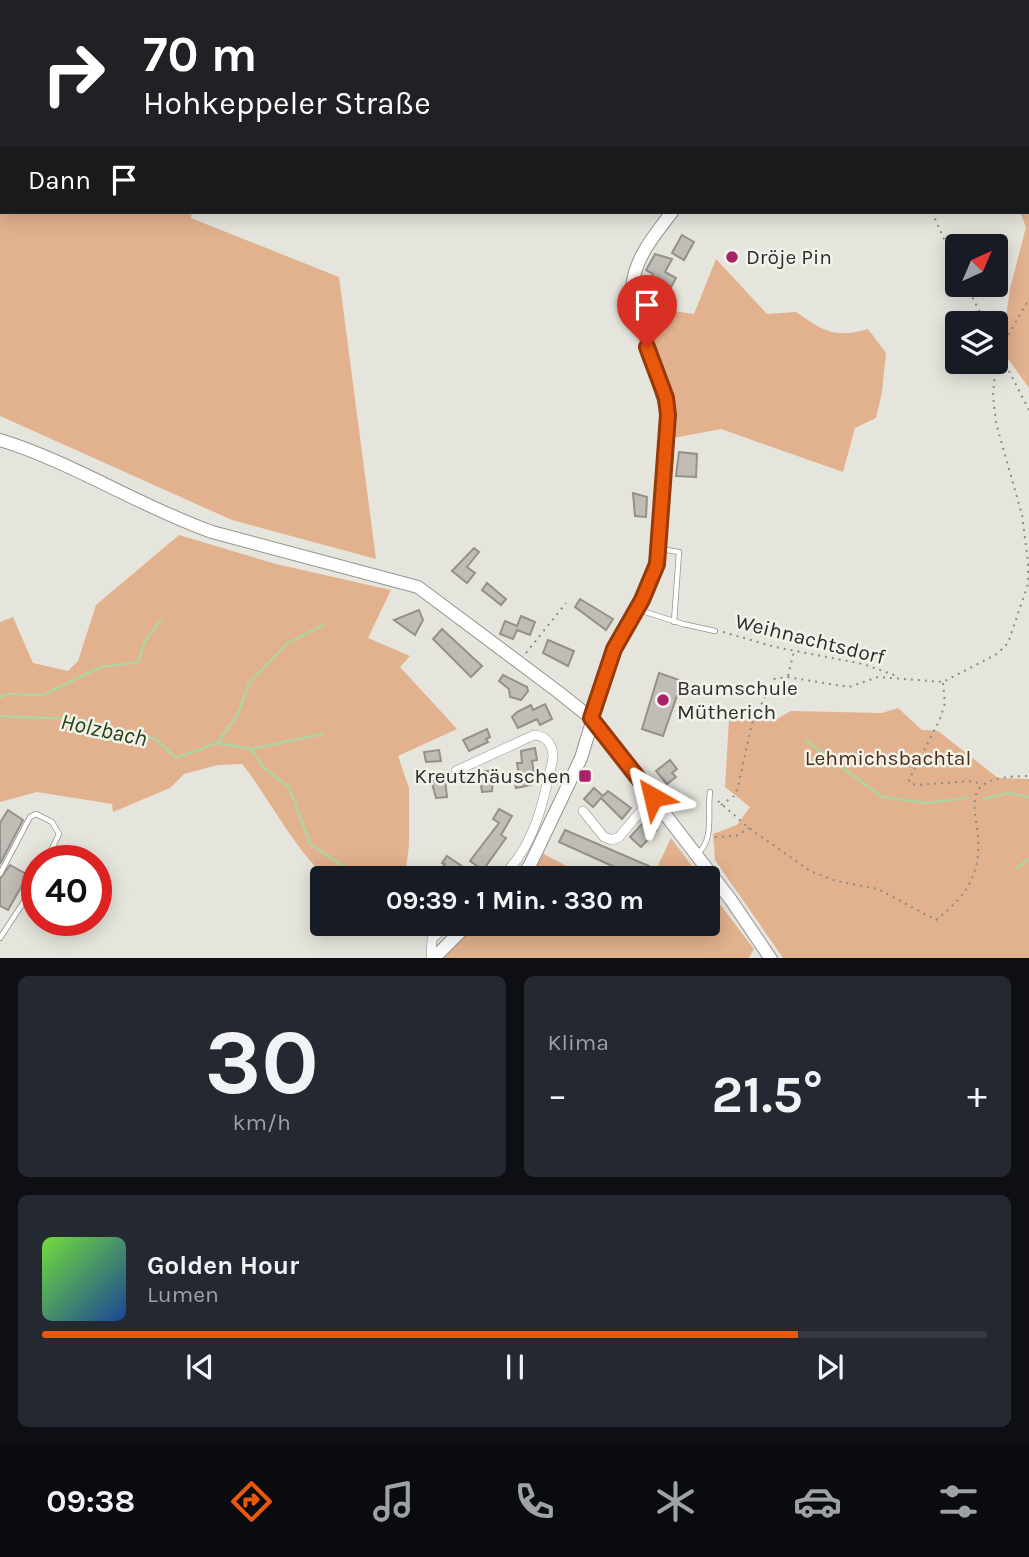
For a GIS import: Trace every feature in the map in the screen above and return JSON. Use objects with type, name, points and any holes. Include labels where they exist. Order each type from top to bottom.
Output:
[{"type":"street","points":[[529,866],[581,758],[614,649],[652,579],[659,548],[668,415],[632,288],[633,272],[640,256],[671,214]]},
{"type":"street","points":[[0,440],[60,462],[180,521],[418,587],[591,718],[653,797],[771,958]]},
{"type":"street","points":[[456,771],[534,735],[542,737],[552,746],[553,758],[535,827],[513,866]]},
{"type":"street","points":[[583,811],[604,837],[612,840],[619,837],[653,797]]},
{"type":"street","points":[[432,958],[432,939],[435,936]]},
{"type":"street","points":[[432,958],[455,936]]},
{"type":"lane","points":[[659,548],[679,552],[674,622]]},
{"type":"lane","points":[[637,609],[674,622],[715,631]]},
{"type":"lane","points":[[696,855],[702,850],[707,837],[710,792]]},
{"type":"lane","points":[[0,874],[30,817],[36,814],[52,822],[60,834],[54,845]]},
{"type":"lane","points":[[0,938],[21,906]]},
{"type":"path","points":[[933,214],[945,241]]},
{"type":"path","points":[[1008,336],[1029,299]]},
{"type":"path","points":[[1008,371],[1029,410]]},
{"type":"path","points":[[721,804],[734,796],[738,787],[752,723],[768,685],[774,679],[788,677],[849,687],[862,680],[898,676],[926,683],[943,682],[1004,649],[1011,638],[1028,584],[1028,562],[1022,515],[996,423],[995,374]]},
{"type":"path","points":[[519,662],[566,603]]},
{"type":"path","name":"Weihnachtsdorf","points":[[715,631],[794,651],[825,654],[898,676]]},
{"type":"path","points":[[788,677],[794,651]]},
{"type":"path","points":[[943,682],[945,702],[940,719],[909,780],[911,784],[918,785],[969,781],[983,784]]},
{"type":"path","points":[[710,792],[749,828],[810,871],[836,881],[878,889],[925,917],[936,920],[957,903],[970,884],[976,867],[976,794],[983,784],[1000,776],[1029,776]]},
{"type":"path","points":[[707,837],[736,836],[749,828]]},
{"type":"green space","points":[[0,214],[192,214],[191,218],[339,277],[376,559],[232,520],[0,416]]},
{"type":"green space","points":[[1021,214],[1029,214],[1029,388],[1008,359],[1007,311],[1026,227]]},
{"type":"green space","points":[[716,259],[767,314],[796,312],[822,328],[838,333],[868,329],[886,353],[876,418],[855,428],[843,472],[721,429],[673,438],[672,402],[640,306],[694,314]]},
{"type":"green space","points":[[179,535],[276,564],[391,590],[368,638],[410,656],[400,667],[457,729],[398,756],[409,788],[406,866],[316,866],[299,846],[242,764],[218,765],[184,774],[170,788],[113,812],[112,804],[37,792],[0,802],[0,622],[13,617],[33,663],[68,671],[78,661],[96,605]]},
{"type":"green space","name":"Lehmichsbachtal","points":[[898,708],[922,730],[938,731],[998,778],[1029,779],[1029,958],[783,958],[715,860],[713,834],[737,825],[750,807],[725,787],[729,719],[773,721],[791,711],[882,713]]},
{"type":"green space","points":[[671,838],[692,866],[658,866]]},
{"type":"green space","points":[[542,853],[566,866],[534,866]]},
{"type":"green space","points":[[720,904],[754,949],[749,958],[443,958],[465,936],[720,936]]},
{"type":"building","points":[[682,235],[694,242],[684,260],[672,253]]},
{"type":"building","points":[[655,254],[672,259],[665,272],[676,278],[671,287],[651,277],[653,274],[646,270]]},
{"type":"building","points":[[679,452],[697,454],[696,477],[676,476]]},
{"type":"building","points":[[633,493],[647,497],[646,517],[635,516]]},
{"type":"building","points":[[474,548],[479,552],[467,567],[475,573],[467,583],[452,571]]},
{"type":"building","points":[[487,583],[506,599],[501,605],[482,590]]},
{"type":"building","points":[[580,599],[613,619],[606,630],[575,607]]},
{"type":"building","points":[[419,610],[423,620],[415,635],[394,620]]},
{"type":"building","points":[[521,616],[535,622],[530,635],[517,630],[513,639],[500,634],[505,621],[517,626]]},
{"type":"building","points":[[442,629],[482,666],[471,677],[433,639]]},
{"type":"building","points":[[548,640],[574,651],[568,666],[543,653]]},
{"type":"building","name":"Baumschule Mütherich","points":[[659,673],[682,681],[663,736],[642,729]]},
{"type":"building","points":[[503,675],[527,687],[528,691],[521,700],[510,697],[509,689],[499,681]]},
{"type":"building","points":[[545,704],[552,719],[540,725],[537,719],[518,728],[512,717],[517,712],[531,705],[533,710]]},
{"type":"building","points":[[487,729],[490,737],[486,739],[488,742],[469,751],[463,740]]},
{"type":"building","points":[[535,748],[537,760],[532,761],[534,773],[529,774],[531,785],[516,788],[514,776],[519,775],[517,763],[522,763],[521,751]]},
{"type":"building","points":[[439,750],[441,761],[426,762],[424,752]]},
{"type":"building","points":[[670,760],[677,769],[672,773],[676,777],[667,784],[656,771]]},
{"type":"building","points":[[494,770],[492,791],[482,792],[479,772]]},
{"type":"building","points":[[445,779],[447,797],[436,798],[431,780]]},
{"type":"building","points":[[594,788],[603,796],[608,791],[631,808],[622,819],[601,798],[593,807],[584,799]]},
{"type":"building","points":[[499,809],[512,816],[501,835],[506,838],[486,866],[477,866],[470,861],[499,823],[493,819]]},
{"type":"building","points":[[8,810],[23,820],[0,864],[0,823]]},
{"type":"building","points":[[642,824],[646,827],[650,824],[657,830],[641,847],[630,837]]},
{"type":"building","points":[[565,830],[649,866],[612,866],[559,842]]},
{"type":"building","points":[[447,856],[462,866],[443,866],[445,864],[442,863]]},
{"type":"building","points":[[10,865],[21,871],[21,887],[8,910],[0,906],[0,879]]},
{"type":"waterway","points":[[0,697],[8,694],[43,695],[101,667],[138,662],[145,641],[161,620]]},
{"type":"waterway","points":[[218,742],[238,714],[249,683],[288,643],[325,624]]},
{"type":"waterway","name":"Holzbach","points":[[0,716],[70,719],[156,739],[176,758],[217,743],[251,749],[323,734]]},
{"type":"waterway","points":[[805,740],[882,797],[926,803],[968,798]]},
{"type":"waterway","points":[[251,749],[263,767],[289,787],[310,844],[343,866]]},
{"type":"waterway","points":[[983,799],[1008,793],[1029,797]]},
{"type":"waterway","points":[[1017,868],[1029,859]]},
{"type":"place","name":"Dröje Pin","points":[[732,257]]},
{"type":"place","name":"Baumschule Mütherich","points":[[663,700]]},
{"type":"place","name":"Kreutzhäuschen","points":[[585,776]]},
{"type":"route","points":[[647,347],[666,398],[668,415],[657,564],[642,600],[614,649],[591,718],[653,797]]}]
